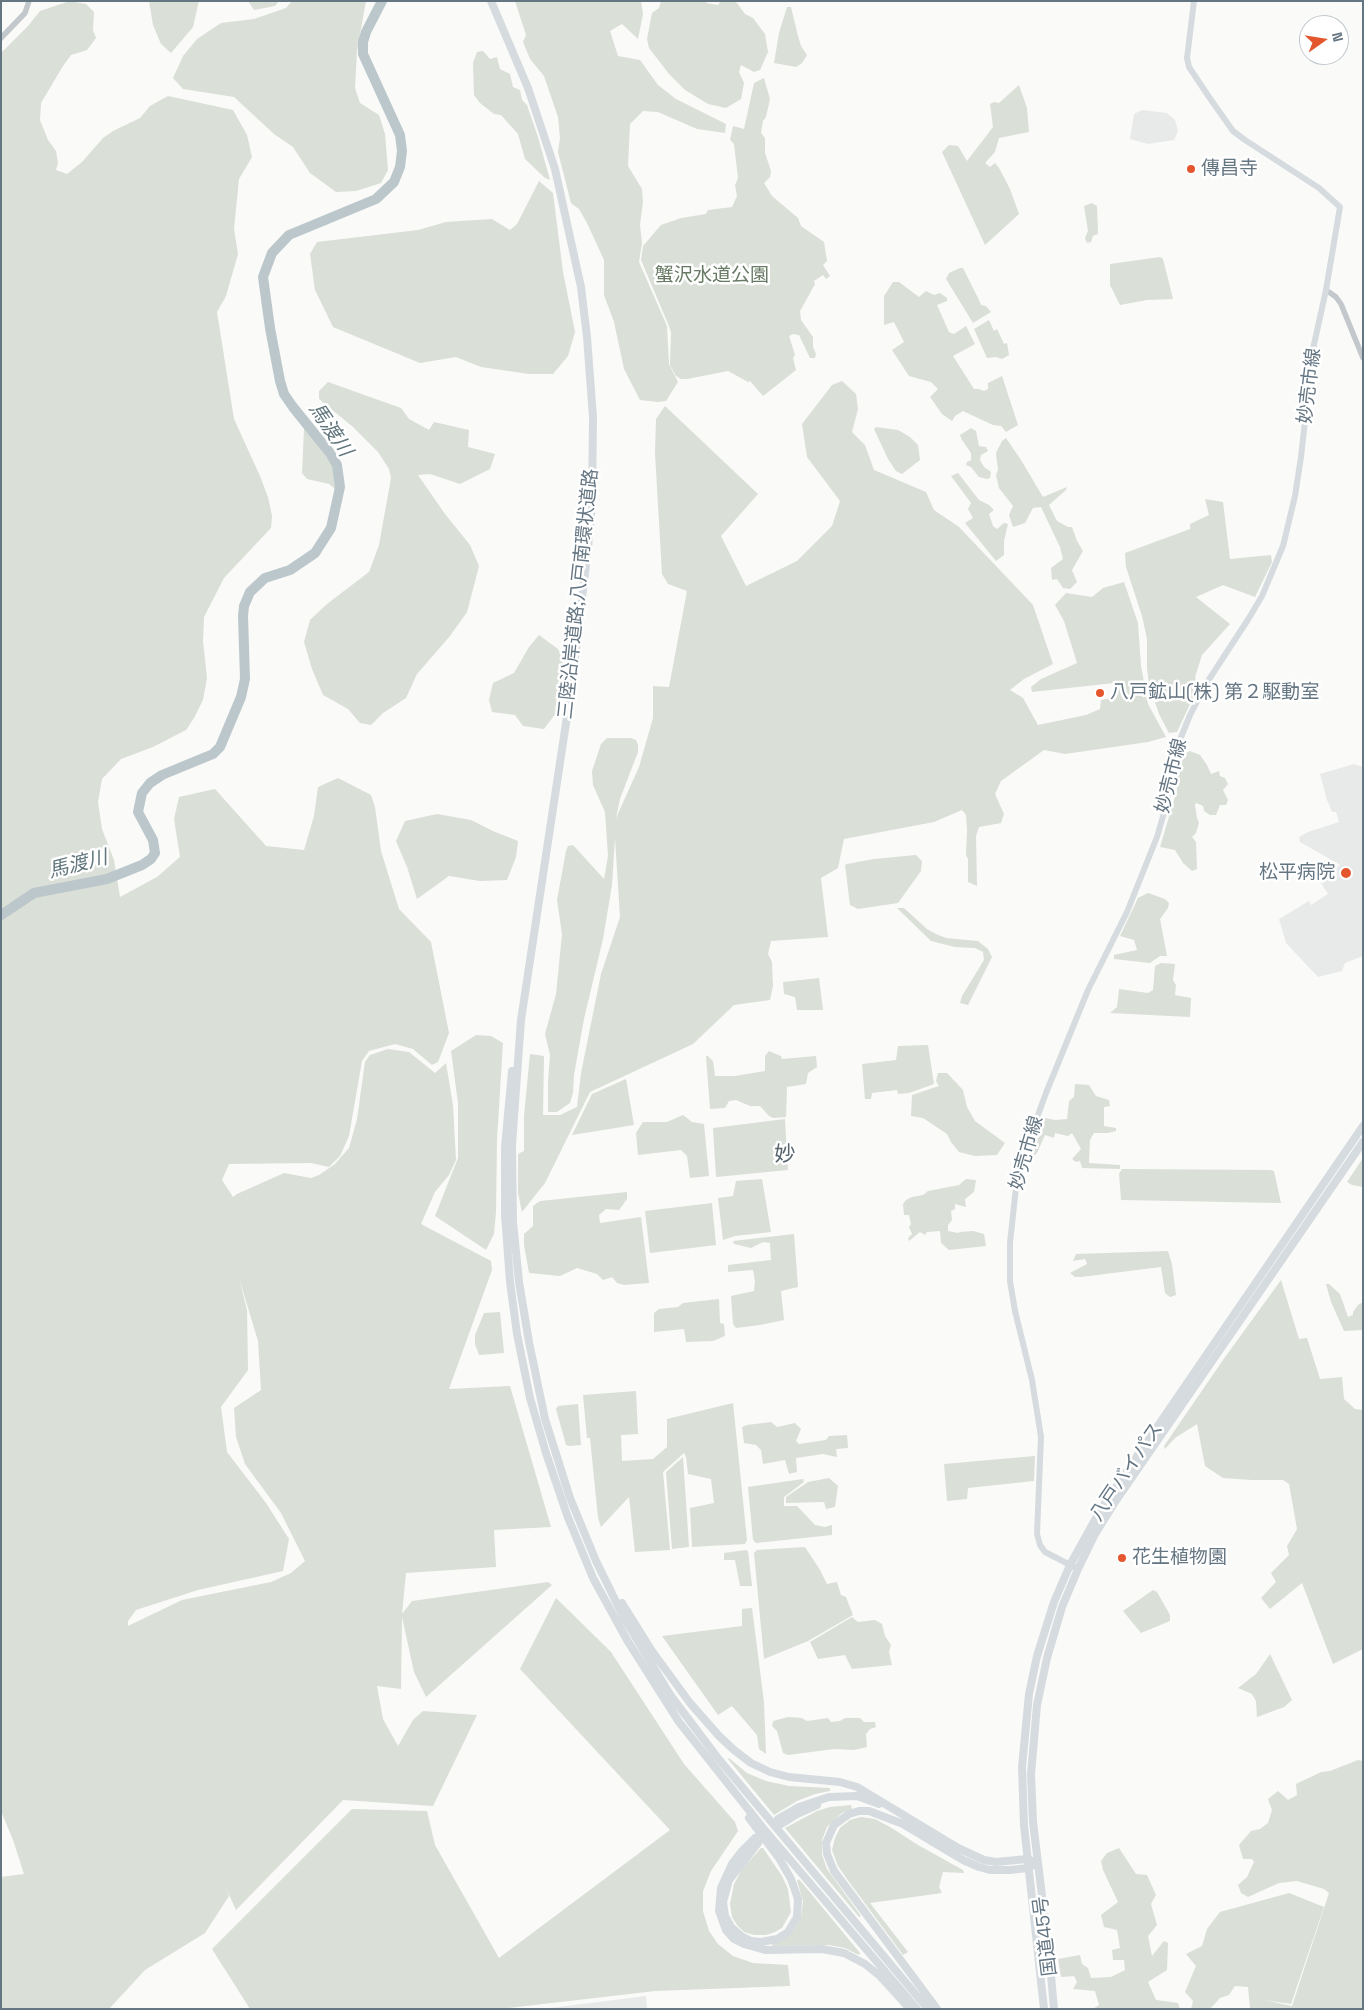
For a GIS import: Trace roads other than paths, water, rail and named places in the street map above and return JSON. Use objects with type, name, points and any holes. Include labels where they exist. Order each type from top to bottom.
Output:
[{"type":"highway","name":"三陸沿岸道路;八戸南環状道路","points":[[490,1],[528,88],[555,169],[581,287],[593,417],[592,505],[571,690],[521,1020],[515,1047],[505,1147],[505,1215],[513,1308],[530,1398],[567,1515],[594,1578],[627,1640],[654,1685],[704,1755],[763,1828],[917,2009]]},
{"type":"highway","name":"三陸沿岸道路;八戸南環状道路","points":[[521,1020],[512,1145],[513,1222],[529,1342],[545,1419],[570,1498],[596,1561],[624,1618],[671,1696],[716,1758],[776,1822],[928,2009]]},
{"type":"highway","name":"八戸バイパス","points":[[1028,1868],[1022,1774],[1029,1694],[1045,1628],[1070,1565],[1101,1509],[1363,1126]]},
{"type":"highway","name":"八戸バイパス","points":[[1037,1863],[1031,1783],[1037,1704],[1053,1634],[1078,1568],[1094,1536],[1115,1502],[1363,1142]]},
{"type":"highway","points":[[596,1561],[652,1651],[690,1703],[734,1750],[751,1763],[770,1772],[788,1777],[840,1782],[857,1787],[967,1853],[984,1860],[996,1862],[1028,1859],[1037,1863]]},
{"type":"highway","points":[[704,1755],[779,1858],[796,1890],[798,1909],[793,1925],[788,1932],[777,1939],[761,1942],[751,1941],[741,1936],[731,1927],[723,1902],[729,1880],[756,1840],[742,1851],[732,1864],[721,1888],[718,1911],[726,1930],[744,1944],[765,1950],[822,1949],[844,1953],[872,1970],[910,2009]]},
{"type":"highway","points":[[776,1822],[813,1801],[843,1796],[870,1800],[913,1821]]},
{"type":"highway","points":[[776,1822],[814,1806],[842,1800],[856,1801],[868,1804],[978,1867],[998,1870],[1028,1868],[1037,1863]]},
{"type":"highway","points":[[902,1824],[869,1811],[849,1814],[834,1825],[826,1843],[826,1854],[834,1871],[937,2009]]},
{"type":"highway","name":"国道45号","points":[[1037,1863],[1049,1953],[1054,2009]]},
{"type":"highway","name":"国道45号","points":[[1028,1868],[1044,2009]]},
{"type":"main road","name":"妙売市線","points":[[1078,1568],[1045,1552],[1037,1534],[1042,1438],[1032,1380],[1010,1281],[1010,1243],[1016,1187],[1025,1151],[1046,1093],[1088,990],[1126,912],[1157,836],[1166,806],[1177,747],[1183,731],[1206,684],[1262,596],[1283,546],[1289,525],[1301,457],[1313,349],[1326,290],[1340,207],[1320,188],[1244,140],[1234,131],[1209,97],[1189,67],[1187,58],[1194,1]]},
{"type":"street","points":[[1,38],[24,13],[30,1]]},
{"type":"street","points":[[1326,290],[1336,297],[1341,304],[1363,358]]},
{"type":"waterway","name":"馬渡川","points":[[1,915],[34,893],[107,879],[142,865],[151,859],[155,853],[153,840],[138,812],[142,793],[150,783],[162,775],[213,754],[220,747],[241,697],[245,679],[243,616],[244,606],[250,592],[265,578],[290,570],[315,553],[331,528],[340,487],[337,465],[330,453],[284,394],[270,328],[263,277],[272,253],[289,235],[376,199],[394,182],[400,167],[402,151],[400,135],[363,54],[363,42],[366,32],[382,1]]},
{"type":"place","name":"傳昌寺","points":[[1191,169]]},
{"type":"place","name":"八戸鉱山(株) 第２駆動室","points":[[1100,693]]},
{"type":"place","name":"松平病院","points":[[1346,873]]},
{"type":"place","name":"花生植物園","points":[[1122,1558]]},
{"type":"district","name":"妙","points":[[785,1155]]},
{"type":"park label","name":"蟹沢水道公園","points":[[712,276]]}]
